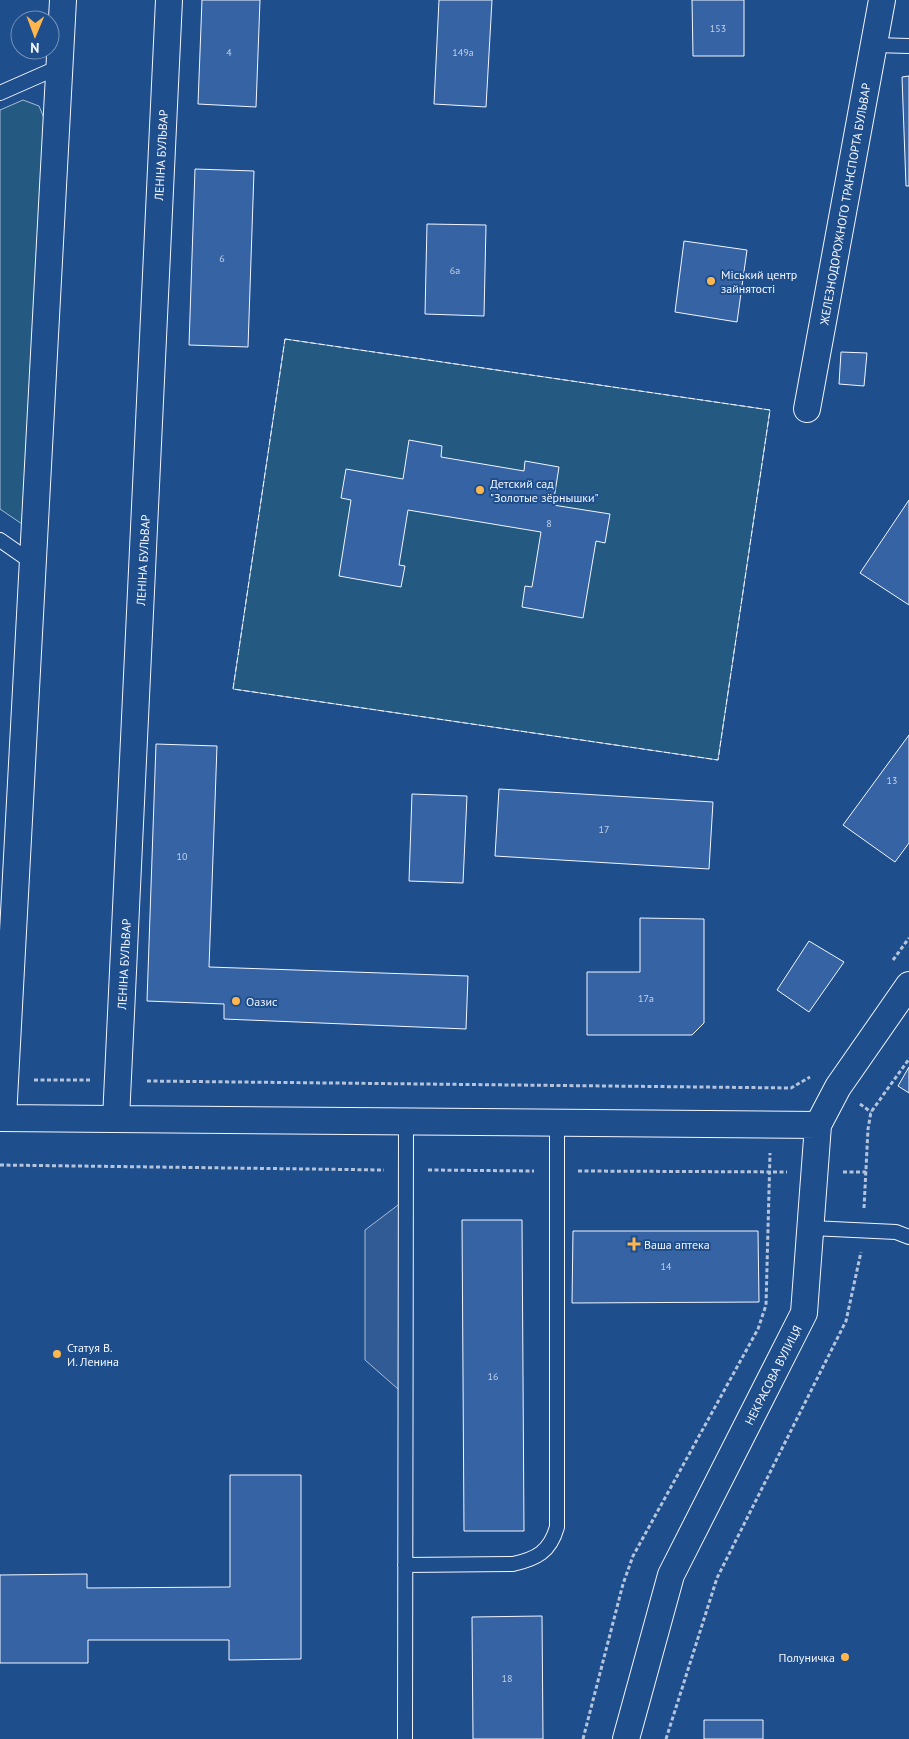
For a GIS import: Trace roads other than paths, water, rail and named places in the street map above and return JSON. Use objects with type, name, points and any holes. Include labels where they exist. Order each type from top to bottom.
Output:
[{"type":"street","points":[[63,0],[33,563],[7,929],[2,1118],[818,1125]]},
{"type":"street","name":"ЛЕНІНА БУЛЬВАР","points":[[116,1119],[169,0]]},
{"type":"street","name":"ЖЕЛЕЗНОДОРОЖНОГО ТРАНСПОРТА БУЛЬВАР","points":[[807,409],[882,0]]},
{"type":"street","name":"НЕКРАСОВА ВУЛИЦЯ","points":[[626,1739],[671,1575],[804,1314],[818,1125],[838,1087],[909,985]]},
{"type":"lane","points":[[874,45],[909,46]]},
{"type":"lane","points":[[0,93],[59,67]]},
{"type":"lane","points":[[0,540],[33,563]]},
{"type":"lane","points":[[405,1739],[406,1122]]},
{"type":"lane","points":[[404,1565],[513,1564],[530,1560],[545,1552],[553,1541],[557,1528],[557,1124]]},
{"type":"lane","points":[[811,1228],[896,1232],[909,1237]]},
{"type":"place","name":"Міський центр зайнятості","points":[[711,281]]},
{"type":"place","name":"Детский сад \"Золотые зёрнышки\"","points":[[480,490]]},
{"type":"place","name":"Оазис","points":[[236,1001]]},
{"type":"place","name":"Ваша аптека","points":[[634,1244]]},
{"type":"place","name":"Статуя В. И. Ленина","points":[[57,1354]]},
{"type":"place","name":"Полуничка","points":[[845,1657]]}]
